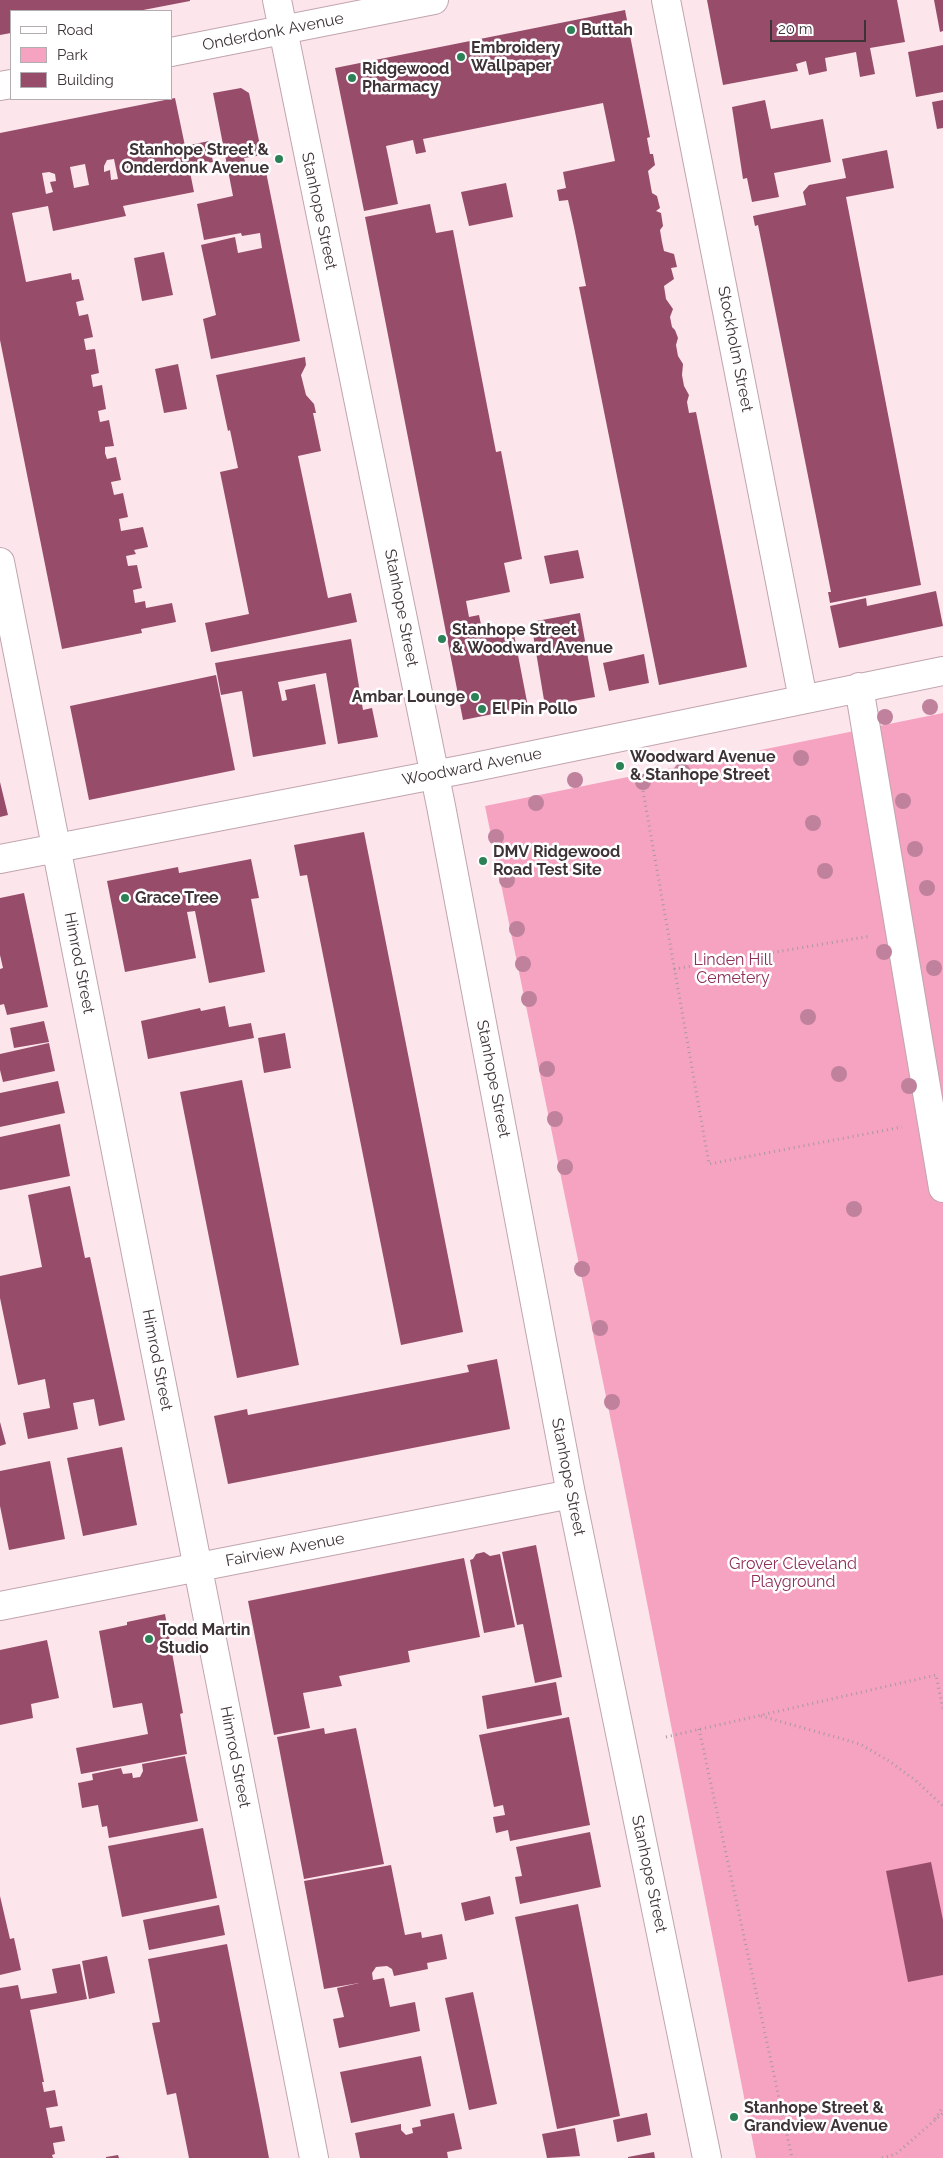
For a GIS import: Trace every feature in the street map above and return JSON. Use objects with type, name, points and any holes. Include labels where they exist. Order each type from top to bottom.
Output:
[{"type":"street","name":"Stanhope Street","points":[[277,0],[396,578],[571,1494],[707,2158]]},
{"type":"street","name":"Onderdonk Avenue","points":[[172,52],[434,0]]},
{"type":"street","name":"Stockholm Street","points":[[666,0],[803,699]]},
{"type":"street","name":"Himrod Street","points":[[0,562],[314,2158]]},
{"type":"street","name":"Woodward Avenue","points":[[0,859],[433,773],[480,766],[943,671]]},
{"type":"street","points":[[860,688],[943,1188]]},
{"type":"street","name":"Fairview Avenue","points":[[0,1606],[571,1494]]},
{"type":"path","points":[[642,791],[709,1164],[932,1122]]},
{"type":"path","points":[[674,969],[900,931]]},
{"type":"path","points":[[666,1737],[936,1674],[943,1709]]},
{"type":"path","points":[[759,1716],[860,1744],[908,1775],[943,1806]]},
{"type":"path","points":[[699,1729],[792,2158]]},
{"type":"path","points":[[932,2123],[943,2107]]},
{"type":"path","points":[[882,2158],[896,2154],[943,2113]]},
{"type":"green space","points":[[943,713],[943,2158],[756,2158],[618,1455],[485,806]]},
{"type":"building","points":[[0,0],[190,0],[143,10],[10,10],[10,33],[0,35]]},
{"type":"building","points":[[707,0],[897,0],[905,42],[870,48],[875,74],[860,77],[856,52],[825,58],[827,71],[809,75],[806,61],[796,64],[798,71],[723,85]]},
{"type":"building","points":[[934,0],[943,0],[943,31],[940,32]]},
{"type":"building","points":[[625,10],[650,137],[647,138],[650,154],[653,154],[655,165],[648,171],[652,193],[657,196],[660,208],[656,211],[661,213],[663,226],[660,230],[664,251],[674,254],[677,267],[671,268],[674,279],[664,286],[666,299],[673,309],[670,317],[672,327],[678,338],[676,345],[678,356],[683,364],[684,386],[689,395],[687,402],[689,413],[696,412],[747,667],[659,685],[579,287],[586,286],[574,227],[568,200],[559,201],[557,190],[566,188],[563,172],[615,161],[603,103],[423,139],[426,152],[416,154],[413,140],[386,146],[398,204],[364,211],[335,68]]},
{"type":"building","points":[[943,45],[943,92],[916,97],[908,52]]},
{"type":"building","points":[[241,88],[249,93],[262,155],[244,158],[246,166],[264,162],[300,341],[211,359],[203,319],[216,315],[201,245],[235,237],[238,253],[262,248],[260,233],[242,236],[241,233],[204,240],[197,204],[233,196],[213,93]]},
{"type":"building","points":[[175,98],[185,146],[209,141],[213,162],[189,167],[194,192],[123,206],[126,216],[53,231],[48,206],[12,213],[26,282],[71,273],[72,280],[79,279],[84,300],[76,302],[79,316],[88,314],[93,337],[84,339],[86,350],[95,349],[99,373],[91,375],[93,387],[102,385],[106,409],[98,411],[100,422],[109,420],[114,446],[105,447],[105,453],[107,459],[116,457],[121,480],[111,482],[114,495],[123,493],[128,517],[119,519],[121,531],[143,527],[148,547],[134,550],[136,554],[126,556],[128,566],[137,565],[142,588],[133,590],[135,603],[145,601],[146,608],[172,603],[176,622],[141,629],[142,633],[62,649],[0,340],[0,133]],"holes":[[[114,159],[118,179],[111,180],[110,170],[104,172],[107,160]],[[85,164],[89,185],[74,188],[70,167]],[[49,172],[55,174],[56,181],[50,182],[53,192],[46,194],[42,173]]]},
{"type":"building","points":[[765,100],[771,129],[823,119],[831,162],[774,173],[779,197],[752,202],[747,178],[743,179],[732,107]]},
{"type":"building","points":[[943,100],[943,128],[937,129],[932,102]]},
{"type":"building","points":[[887,150],[894,188],[846,197],[921,585],[830,603],[828,592],[831,592],[767,269],[758,225],[755,226],[753,216],[806,205],[803,192],[809,185],[846,178],[842,159]]},
{"type":"building","points":[[506,183],[513,217],[469,226],[461,192]]},
{"type":"building","points":[[430,204],[436,233],[453,230],[496,452],[501,451],[522,559],[504,563],[510,592],[466,601],[469,617],[479,615],[483,634],[513,629],[528,707],[463,720],[365,217]]},
{"type":"building","points":[[164,252],[173,295],[142,301],[134,258]]},
{"type":"building","points":[[305,357],[306,365],[301,375],[306,395],[314,404],[316,413],[313,413],[321,451],[298,456],[328,598],[351,593],[357,622],[211,652],[205,623],[249,614],[220,472],[238,468],[216,375]]},
{"type":"building","points":[[178,364],[187,409],[164,413],[155,369]]},
{"type":"building","points":[[578,550],[584,578],[550,584],[544,556]]},
{"type":"building","points":[[936,591],[943,626],[839,648],[830,606],[866,598],[867,606]]},
{"type":"building","points":[[580,613],[595,697],[545,706],[531,622]]},
{"type":"building","points":[[351,639],[363,710],[372,708],[378,737],[338,744],[326,673],[278,682],[282,701],[287,700],[285,690],[315,684],[326,744],[253,757],[242,691],[221,695],[215,663]]},
{"type":"building","points":[[644,654],[649,683],[609,691],[603,663]]},
{"type":"building","points":[[216,675],[235,770],[89,800],[70,706]]},
{"type":"building","points":[[0,782],[8,815],[0,817]]},
{"type":"building","points":[[364,832],[463,1332],[401,1345],[307,875],[300,876],[294,845]]},
{"type":"building","points":[[251,859],[259,898],[251,899],[265,972],[209,983],[195,911],[187,912],[196,958],[125,972],[107,881],[178,867],[179,873]]},
{"type":"building","points":[[24,893],[48,1007],[7,1015],[4,1004],[0,1005],[0,969],[3,968],[0,955],[0,898]]},
{"type":"building","points":[[225,1006],[229,1027],[251,1023],[254,1038],[148,1059],[141,1021],[200,1008],[201,1011]]},
{"type":"building","points":[[44,1021],[49,1042],[14,1048],[10,1028]]},
{"type":"building","points":[[285,1033],[291,1068],[264,1073],[258,1038]]},
{"type":"building","points":[[49,1043],[55,1071],[3,1082],[0,1070],[0,1054]]},
{"type":"building","points":[[242,1080],[299,1365],[237,1378],[180,1092]]},
{"type":"building","points":[[58,1081],[65,1113],[0,1127],[0,1093]]},
{"type":"building","points":[[60,1124],[70,1176],[0,1190],[0,1137]]},
{"type":"building","points":[[70,1186],[85,1258],[90,1257],[125,1420],[99,1426],[94,1399],[73,1403],[78,1429],[28,1439],[23,1413],[50,1408],[45,1379],[18,1385],[0,1298],[0,1276],[42,1267],[28,1195]]},
{"type":"building","points":[[497,1359],[510,1429],[228,1484],[214,1416],[247,1409],[248,1415],[469,1372],[467,1365]]},
{"type":"building","points":[[0,1422],[6,1444],[0,1446]]},
{"type":"building","points":[[122,1447],[137,1525],[83,1536],[67,1458]]},
{"type":"building","points":[[50,1461],[65,1539],[9,1550],[0,1506],[0,1471]]},
{"type":"building","points":[[536,1545],[562,1677],[535,1683],[523,1624],[517,1625],[502,1552]]},
{"type":"building","points":[[484,1552],[490,1556],[500,1554],[515,1627],[484,1633],[470,1560],[476,1554]]},
{"type":"building","points":[[464,1558],[480,1637],[408,1651],[410,1662],[339,1676],[342,1686],[303,1693],[310,1728],[274,1735],[248,1601]]},
{"type":"building","points":[[165,1614],[183,1713],[180,1714],[187,1754],[81,1774],[76,1748],[148,1734],[142,1703],[113,1708],[99,1631],[127,1625],[127,1622]]},
{"type":"building","points":[[47,1640],[59,1698],[31,1704],[33,1718],[0,1725],[0,1650]]},
{"type":"building","points":[[556,1682],[562,1715],[487,1729],[482,1696]]},
{"type":"building","points":[[569,1717],[590,1825],[510,1841],[508,1830],[496,1833],[493,1817],[505,1815],[503,1805],[494,1807],[479,1735]]},
{"type":"building","points":[[324,1728],[325,1734],[356,1728],[384,1864],[304,1879],[277,1737]]},
{"type":"building","points":[[185,1756],[198,1821],[109,1838],[107,1826],[102,1827],[98,1805],[82,1808],[78,1783],[93,1780],[92,1774],[121,1768],[123,1774],[132,1773],[133,1778],[140,1777],[143,1771],[142,1764]]},
{"type":"building","points":[[203,1828],[217,1898],[122,1917],[108,1846]]},
{"type":"building","points":[[590,1832],[601,1887],[520,1904],[515,1877],[522,1876],[516,1847]]},
{"type":"building","points":[[931,1862],[943,1920],[943,1975],[908,1982],[886,1871]]},
{"type":"building","points":[[391,1865],[405,1935],[421,1932],[422,1938],[442,1934],[447,1959],[427,1963],[428,1969],[394,1976],[392,1969],[387,1966],[376,1967],[372,1973],[373,1980],[384,1978],[390,2007],[415,2002],[420,2031],[339,2048],[333,2019],[344,2017],[337,1988],[359,1983],[324,1989],[304,1881]]},
{"type":"building","points":[[0,1896],[10,1939],[14,1938],[21,1970],[0,1975]]},
{"type":"building","points":[[490,1896],[494,1914],[465,1921],[461,1903]]},
{"type":"building","points":[[578,1904],[620,2116],[557,2129],[515,1917]]},
{"type":"building","points":[[219,1905],[225,1935],[149,1950],[143,1920]]},
{"type":"building","points":[[227,1944],[269,2158],[189,2158],[176,2093],[167,2095],[152,2023],[160,2022],[148,1959]]},
{"type":"building","points":[[107,1956],[115,1993],[89,1999],[82,1961]]},
{"type":"building","points":[[80,1964],[87,1999],[30,2010],[44,2082],[42,2082],[44,2092],[55,2090],[58,2106],[46,2108],[50,2128],[62,2126],[65,2141],[53,2143],[55,2154],[52,2155],[53,2158],[0,2158],[0,1988],[18,1985],[21,1999],[57,1993],[52,1969]]},
{"type":"building","points":[[473,1992],[497,2104],[469,2110],[445,1998]]},
{"type":"building","points":[[421,2056],[431,2106],[351,2123],[340,2072]]},
{"type":"building","points":[[454,2113],[462,2149],[447,2152],[448,2158],[360,2158],[355,2133],[401,2124],[401,2130],[406,2135],[413,2133],[412,2128],[421,2126],[420,2120]]},
{"type":"building","points":[[647,2113],[651,2135],[617,2142],[613,2120]]},
{"type":"building","points":[[575,2128],[580,2156],[547,2158],[542,2134]]},
{"type":"building","points":[[654,2152],[655,2158],[628,2158],[628,2157]]},
{"type":"building","points":[[118,2155],[119,2158],[106,2158],[106,2157]]},
{"type":"place","name":"Buttah","points":[[571,30]]},
{"type":"place","name":"Embroidery Wallpaper","points":[[461,57]]},
{"type":"place","name":"Ridgewood Pharmacy","points":[[352,78]]},
{"type":"place","name":"Stanhope Street & Onderdonk Avenue","points":[[279,159]]},
{"type":"place","name":"Stanhope Street & Woodward Avenue","points":[[442,639]]},
{"type":"place","name":"Ambar Lounge","points":[[475,697]]},
{"type":"place","name":"El Pin Pollo","points":[[482,709]]},
{"type":"place","name":"Woodward Avenue & Stanhope Street","points":[[620,766]]},
{"type":"place","name":"DMV Ridgewood Road Test Site","points":[[483,861]]},
{"type":"place","name":"Grace Tree","points":[[125,898]]},
{"type":"place","name":"Todd Martin Studio","points":[[149,1639]]},
{"type":"place","name":"Stanhope Street & Grandview Avenue","points":[[734,2117]]},
{"type":"park label","name":"Linden Hill Cemetery","points":[[733,969]]},
{"type":"park label","name":"Grover Cleveland Playground","points":[[793,1573]]}]
